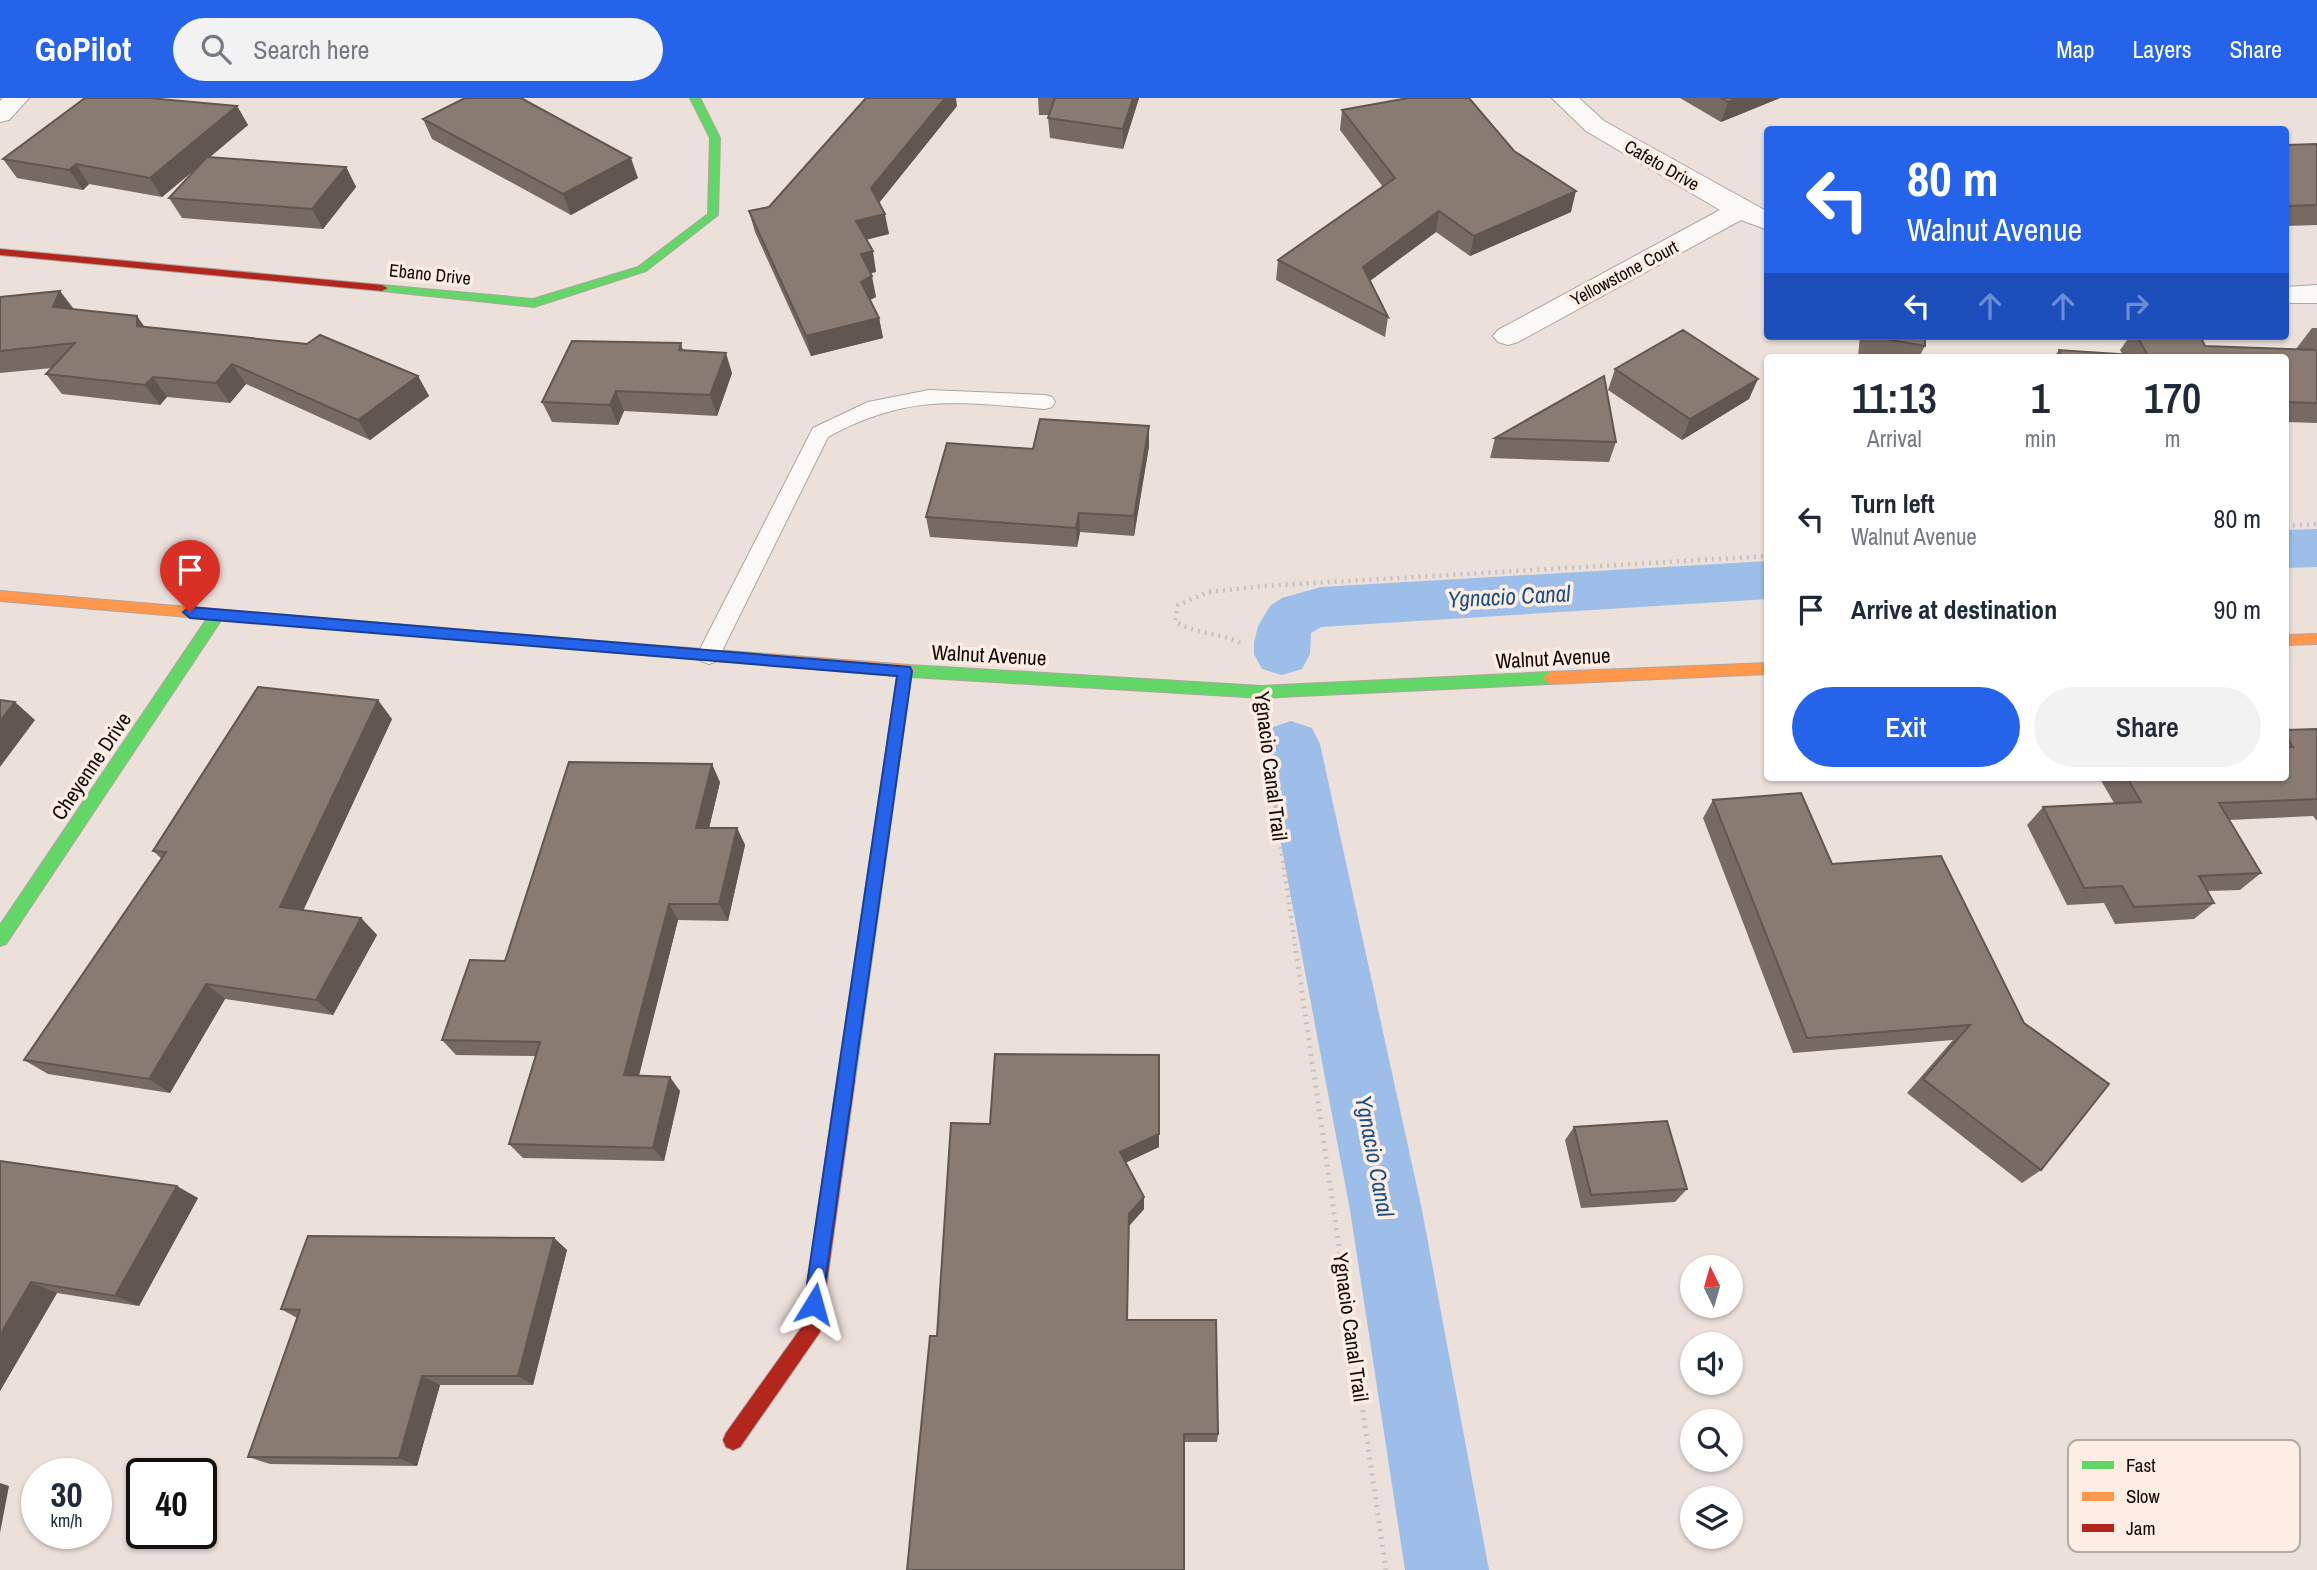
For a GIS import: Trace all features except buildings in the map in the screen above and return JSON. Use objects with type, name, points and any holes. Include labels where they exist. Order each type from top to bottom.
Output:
[{"type":"street","points":[[0,115],[16,98]]},
{"type":"street","name":"Ebano Drive","points":[[0,252],[534,303],[642,269],[713,215],[715,138],[695,98]]},
{"type":"street","name":"Cafeto Drive","points":[[1564,98],[1595,126],[1740,210],[1764,220]]},
{"type":"street","name":"Yellowstone Court","points":[[1508,335],[1740,210]]},
{"type":"street","points":[[2289,295],[2317,294]]},
{"type":"street","name":"Walnut Avenue","points":[[0,596],[905,671],[1262,692],[1764,668]]},
{"type":"street","name":"Cheyenne Drive","points":[[0,939],[217,615]]},
{"type":"street","points":[[2289,640],[2317,639]]},
{"type":"street","points":[[733,1440],[810,1332],[905,671]]},
{"type":"lane","points":[[709,655],[820,433],[848,415],[889,402],[930,395],[1045,402]]},
{"type":"path","points":[[2289,526],[2317,524]]},
{"type":"path","name":"Ygnacio Canal Trail","points":[[1386,1570],[1268,755],[1262,692],[1253,654],[1228,635],[1183,628],[1175,621],[1178,605],[1186,599],[1206,593],[1264,586],[1764,556]]},
{"type":"waterway","name":"Ygnacio Canal","points":[[2289,549],[2317,548]]},
{"type":"waterway","name":"Ygnacio Canal","points":[[1282,654],[1283,634],[1289,621],[1294,616],[1321,607],[1764,580]]},
{"type":"waterway","name":"Ygnacio Canal","points":[[1291,744],[1386,1210],[1447,1570]]},
{"type":"traffic: fast","points":[[382,288],[534,303],[642,269],[713,215],[715,138],[695,98]]},
{"type":"traffic: fast","points":[[0,939],[217,615]]},
{"type":"traffic: fast","points":[[846,1080],[905,671]]},
{"type":"traffic: fast","points":[[909,671],[1262,692],[1550,678]]},
{"type":"traffic: slow","points":[[0,596],[272,619]]},
{"type":"traffic: slow","points":[[2289,640],[2317,639]]},
{"type":"traffic: slow","points":[[561,643],[909,671]]},
{"type":"traffic: slow","points":[[1550,678],[1764,668]]},
{"type":"traffic: jam","points":[[0,252],[382,288]]},
{"type":"traffic: jam","points":[[272,619],[561,643]]},
{"type":"traffic: jam","points":[[733,1440],[810,1332],[846,1080]]},
{"type":"route","points":[[190,612],[905,671],[814,1304]]}]
